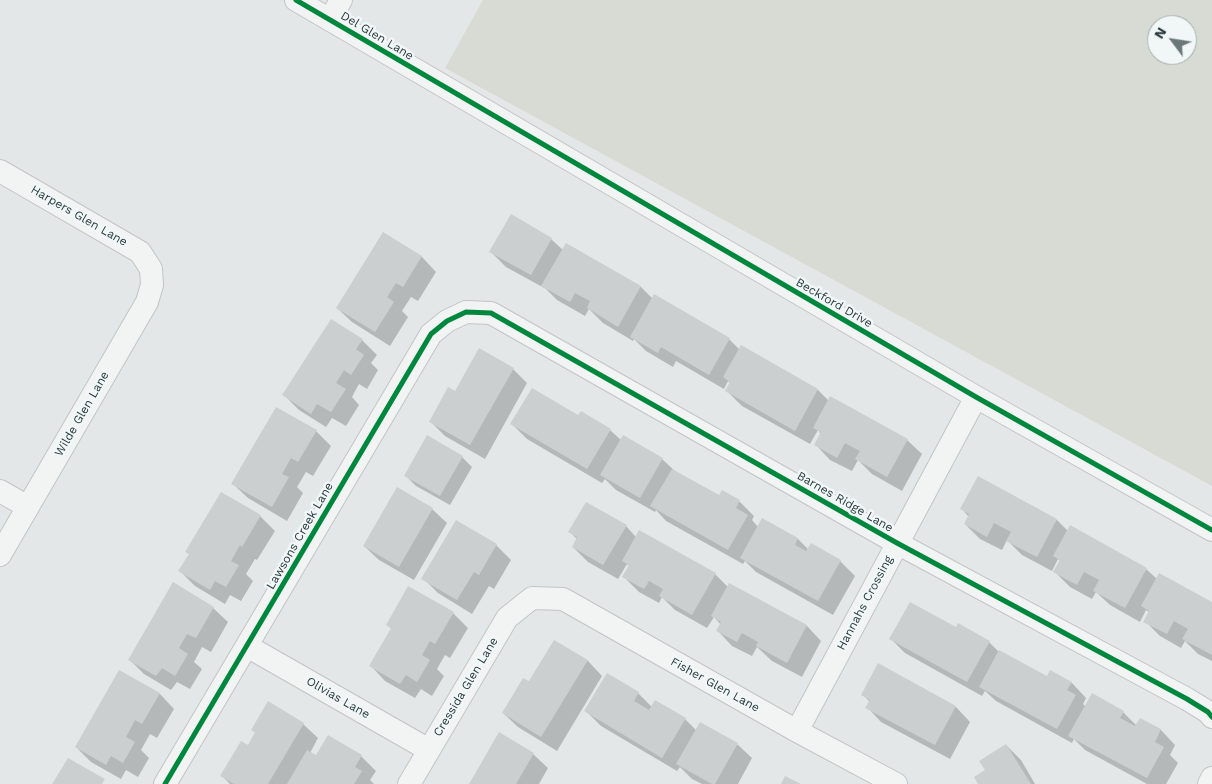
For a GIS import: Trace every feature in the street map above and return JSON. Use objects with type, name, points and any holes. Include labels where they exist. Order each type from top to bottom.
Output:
[{"type":"street","name":"Del Glen Lane","points":[[296,0],[448,90]]},
{"type":"street","points":[[330,20],[341,0]]},
{"type":"street","name":"Beckford Drive","points":[[448,90],[976,397],[1212,530]]},
{"type":"street","name":"Harpers Glen Lane","points":[[0,171],[140,252],[151,269]]},
{"type":"street","name":"Wilde Glen Lane","points":[[0,555],[147,302],[152,285],[151,269]]},
{"type":"street","name":"Barnes Ridge Lane","points":[[466,312],[491,313],[897,543],[1187,699],[1208,712],[1212,717]]},
{"type":"street","name":"Lawsons Creek Lane","points":[[165,784],[430,334],[447,321],[466,312]]},
{"type":"street","name":"Hannahs Crossing","points":[[797,731],[976,397]]},
{"type":"street","points":[[0,492],[28,507]]},
{"type":"street","name":"Fisher Glen Lane","points":[[532,598],[563,599],[797,731],[896,784]]},
{"type":"street","name":"Cressida Glen Lane","points":[[409,784],[507,618],[532,598]]},
{"type":"street","name":"Olivias Lane","points":[[247,646],[429,750]]},
{"type":"street","points":[[1209,784],[1212,778]]},
{"type":"shaded area","points":[[483,0],[1212,0],[1212,486],[445,68]]},
{"type":"building","points":[[511,214],[552,238],[531,275],[489,252]]},
{"type":"building","points":[[383,232],[422,256],[403,287],[396,283],[387,297],[394,302],[375,332],[336,308]]},
{"type":"building","points":[[566,243],[641,286],[618,327],[587,308],[590,301],[575,293],[570,302],[541,286]]},
{"type":"building","points":[[654,294],[730,338],[709,375],[661,347],[658,353],[630,337]]},
{"type":"building","points":[[331,319],[363,339],[356,349],[364,355],[351,375],[344,370],[336,383],[346,389],[331,412],[317,404],[311,414],[282,395]]},
{"type":"building","points":[[741,345],[818,389],[795,431],[725,391],[730,382],[723,377]]},
{"type":"building","points":[[479,348],[514,368],[470,445],[429,422],[448,387],[455,391]]},
{"type":"building","points":[[532,388],[578,415],[581,411],[611,429],[587,469],[510,424]]},
{"type":"building","points":[[830,396],[908,439],[887,477],[855,459],[860,451],[845,443],[837,458],[814,445],[821,432],[813,428]]},
{"type":"building","points":[[276,407],[317,430],[298,462],[291,458],[282,474],[289,477],[272,507],[231,484]]},
{"type":"building","points":[[427,435],[463,456],[440,496],[404,476]]},
{"type":"building","points":[[623,435],[663,458],[640,498],[600,475]]},
{"type":"building","points":[[672,469],[719,495],[722,490],[740,500],[736,508],[748,515],[728,550],[650,506]]},
{"type":"building","points":[[978,476],[1057,519],[1037,557],[1006,541],[1011,532],[994,523],[987,537],[964,524],[969,514],[960,509]]},
{"type":"building","points":[[397,487],[433,508],[399,567],[363,546]]},
{"type":"building","points":[[221,492],[261,515],[242,547],[240,545],[231,561],[239,565],[226,587],[215,581],[210,590],[178,571],[189,554],[185,552]]},
{"type":"building","points":[[586,502],[627,525],[603,565],[572,547],[577,537],[568,532]]},
{"type":"building","points":[[762,518],[798,538],[795,545],[806,551],[811,543],[841,560],[818,601],[740,558]]},
{"type":"building","points":[[456,520],[497,544],[479,575],[474,572],[457,600],[421,579]]},
{"type":"building","points":[[1070,525],[1147,568],[1125,608],[1093,591],[1099,580],[1084,572],[1077,585],[1053,572],[1060,560],[1053,556]]},
{"type":"building","points":[[639,530],[716,573],[692,615],[659,596],[663,589],[649,581],[644,589],[622,577],[629,565],[622,561]]},
{"type":"building","points":[[1159,573],[1212,602],[1212,655],[1182,639],[1188,629],[1174,621],[1167,634],[1143,622],[1149,611],[1141,606]]},
{"type":"building","points":[[173,582],[214,607],[196,638],[187,634],[179,648],[188,654],[175,676],[162,668],[156,676],[128,660]]},
{"type":"building","points":[[729,583],[807,625],[787,663],[756,646],[758,642],[742,633],[737,642],[716,631],[721,622],[711,616]]},
{"type":"building","points":[[408,586],[454,612],[435,644],[430,641],[422,655],[430,660],[417,682],[406,675],[400,684],[369,666],[391,628],[386,625]]},
{"type":"building","points":[[910,602],[956,627],[958,623],[990,641],[967,682],[889,639]]},
{"type":"building","points":[[554,640],[588,660],[541,737],[502,713],[523,678],[529,681]]},
{"type":"building","points":[[999,650],[1047,676],[1050,670],[1072,682],[1067,690],[1076,695],[1057,729],[979,687]]},
{"type":"building","points":[[878,663],[956,706],[935,745],[865,708],[870,700],[861,695]]},
{"type":"building","points":[[119,670],[160,693],[142,724],[135,720],[126,737],[135,742],[123,763],[111,756],[106,765],[75,747]]},
{"type":"building","points":[[607,673],[639,692],[634,701],[649,710],[655,700],[686,718],[662,758],[584,711]]},
{"type":"building","points":[[1092,693],[1124,711],[1120,718],[1135,726],[1140,718],[1161,729],[1155,742],[1164,747],[1147,778],[1068,736]]},
{"type":"building","points":[[268,701],[304,723],[268,784],[234,784],[220,776],[241,741],[248,745],[255,732],[251,730]]},
{"type":"building","points":[[700,722],[738,743],[715,784],[676,764]]},
{"type":"building","points":[[499,732],[534,753],[516,784],[469,784]]},
{"type":"building","points":[[328,735],[362,755],[355,767],[362,771],[354,784],[287,784],[307,750],[316,755]]},
{"type":"building","points":[[1006,744],[1031,784],[978,784],[974,777],[985,770],[979,761]]},
{"type":"building","points":[[68,758],[105,779],[102,784],[52,784]]},
{"type":"building","points":[[785,776],[801,784],[781,784]]},
{"type":"cycle path","points":[[296,0],[976,397],[1212,530]]},
{"type":"cycle path","points":[[165,784],[431,334],[447,321],[466,312],[491,313],[897,543],[1187,699],[1208,712],[1212,717]]}]
